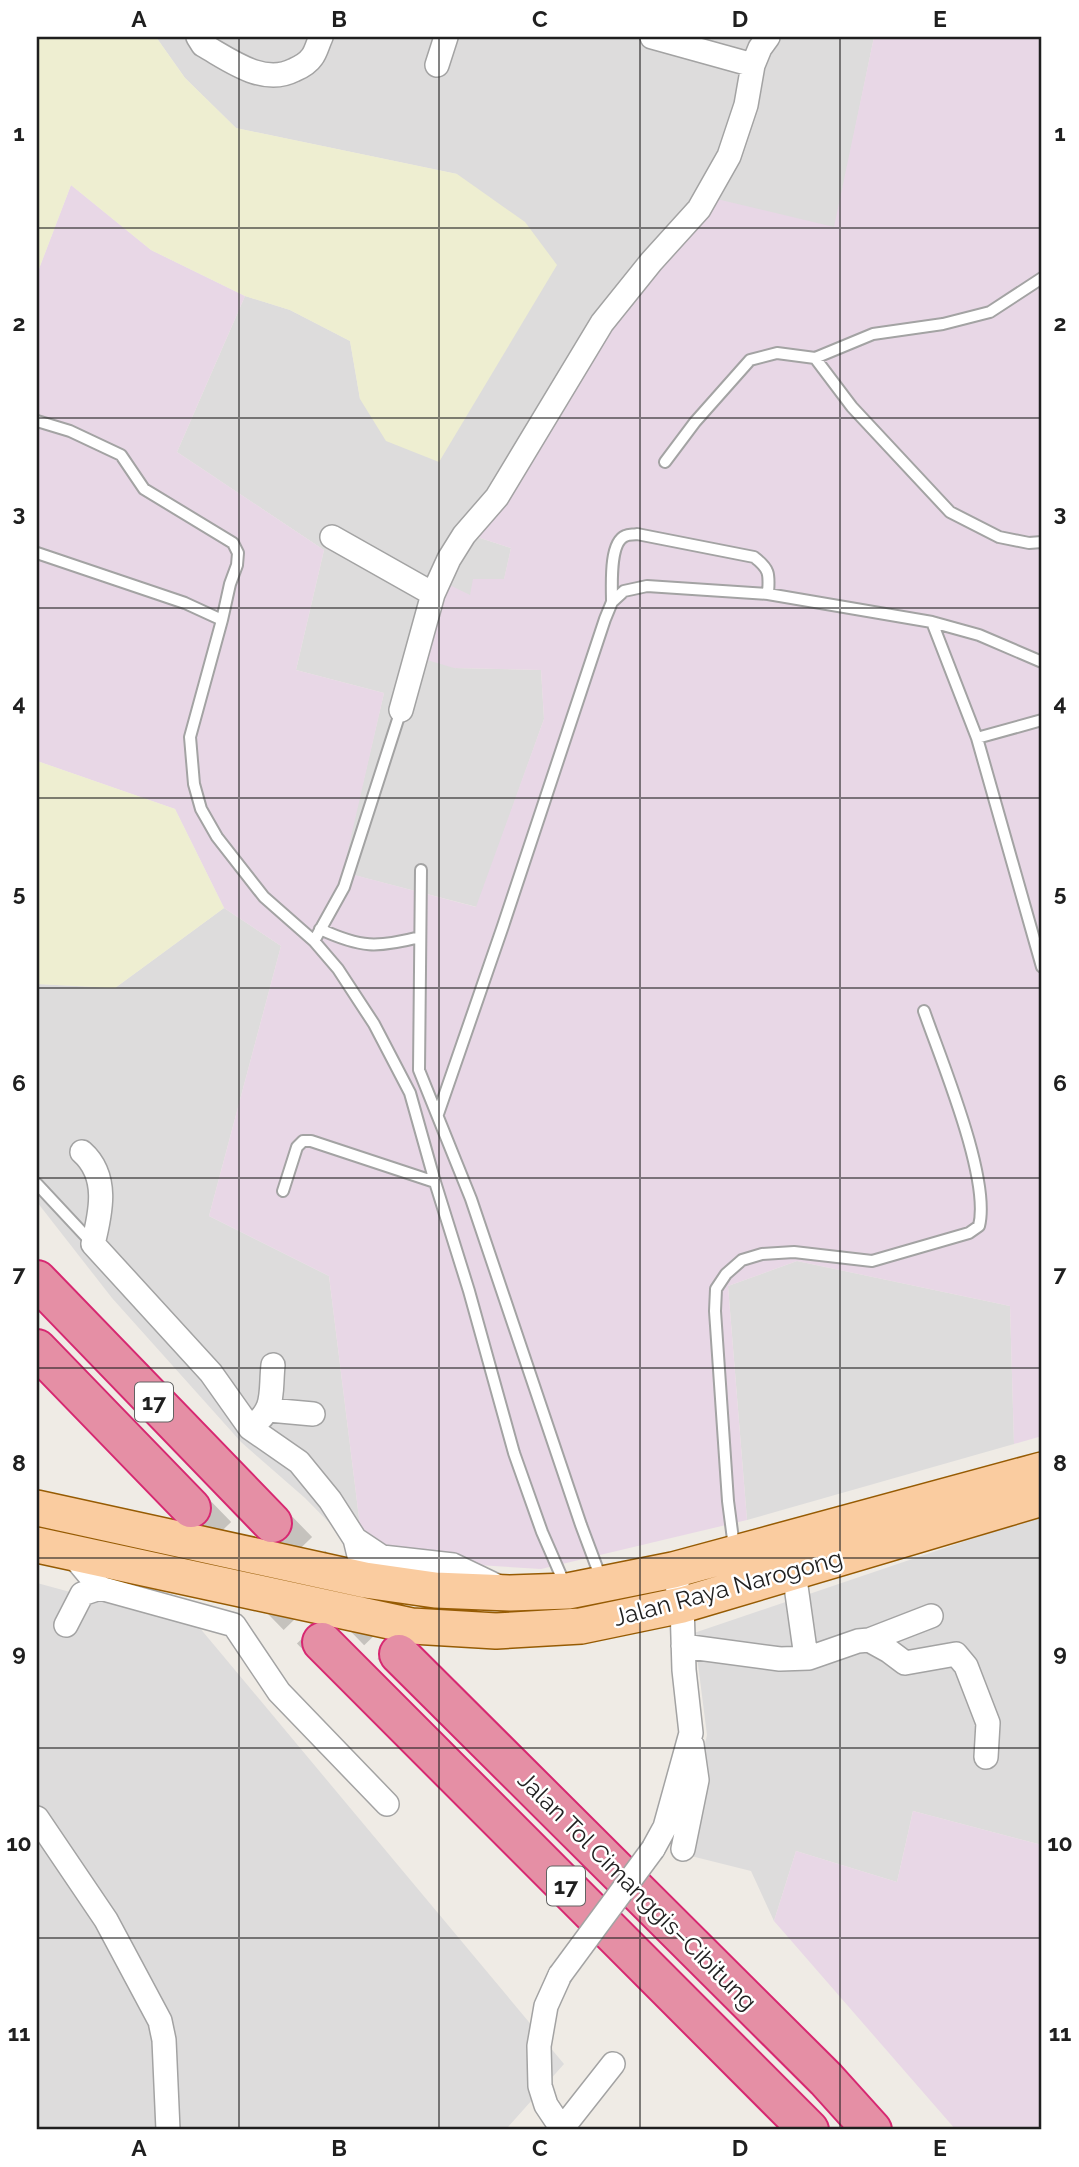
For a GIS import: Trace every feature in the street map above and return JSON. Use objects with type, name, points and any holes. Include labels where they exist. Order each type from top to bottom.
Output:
[{"type":"highway","name":"17","points":[[37,1280],[272,1523]]},
{"type":"highway","name":"17","points":[[37,1349],[191,1508]]},
{"type":"highway","name":"Jalan Tol Cimanggis–Cibitung","points":[[322,1642],[809,2130]]},
{"type":"highway","name":"Jalan Tol Cimanggis–Cibitung","points":[[399,1654],[817,2070],[872,2130]]},
{"type":"main road","name":"Jalan Raya Narogong","points":[[37,1508],[365,1580],[435,1590],[510,1593],[568,1591],[673,1570],[1042,1470]]},
{"type":"main road","name":"Jalan Raya Narogong","points":[[53,1548],[412,1626],[496,1631],[581,1626],[682,1605],[1042,1498]]},
{"type":"street","points":[[198,37],[203,45],[257,74],[274,76],[303,66],[312,57],[320,37]]},
{"type":"street","points":[[437,65],[446,37]]},
{"type":"street","points":[[652,37],[753,65]]},
{"type":"street","points":[[401,710],[433,594],[449,559],[464,535],[497,497],[603,323],[651,262],[699,209],[729,156],[746,105],[753,65],[768,37]]},
{"type":"street","points":[[332,537],[433,594]]},
{"type":"street","points":[[82,1152],[92,1161],[102,1190],[93,1244],[211,1373],[250,1428],[299,1462],[330,1500],[355,1539],[365,1580]]},
{"type":"street","points":[[250,1428],[264,1418],[269,1410],[273,1365]]},
{"type":"street","points":[[269,1410],[313,1414]]},
{"type":"street","points":[[355,1539],[382,1557],[453,1565],[510,1593]]},
{"type":"street","points":[[53,1548],[100,1588],[234,1625],[279,1692],[387,1804]]},
{"type":"street","points":[[673,1570],[682,1605],[683,1646],[697,1780],[683,1849]]},
{"type":"street","points":[[794,1572],[806,1657]]},
{"type":"street","points":[[66,1625],[82,1594],[100,1588]]},
{"type":"street","points":[[683,1646],[780,1659],[809,1658],[858,1641],[869,1640],[931,1616]]},
{"type":"street","points":[[869,1640],[905,1663],[956,1654],[961,1657],[988,1723],[986,1757]]},
{"type":"street","points":[[613,2064],[562,2130],[546,2105],[540,2086],[539,2046],[546,2006],[560,1975],[653,1849],[665,1828],[691,1733]]},
{"type":"street","points":[[37,1818],[106,1920],[160,2021],[164,2040],[168,2130]]},
{"type":"lane","points":[[665,462],[695,422],[750,360],[777,353],[815,358],[873,334],[943,324],[990,312],[1042,278]]},
{"type":"lane","points":[[815,358],[852,407],[950,512],[999,537],[1029,543],[1042,542]]},
{"type":"lane","points":[[37,421],[70,431],[121,455],[144,489],[233,543],[237,565],[190,737],[194,784],[201,809],[225,847],[264,897],[314,941],[338,969],[374,1024],[410,1093],[514,1453],[542,1532],[568,1591]]},
{"type":"lane","points":[[438,1114],[612,601],[612,564],[617,543],[624,536],[636,534],[754,557],[769,572],[768,594]]},
{"type":"lane","points":[[37,553],[185,603],[222,620]]},
{"type":"lane","points":[[612,601],[624,591],[648,586],[768,594],[932,622],[979,635],[1042,662]]},
{"type":"lane","points":[[932,622],[977,738],[1042,967]]},
{"type":"lane","points":[[314,941],[344,887],[401,710]]},
{"type":"lane","points":[[977,738],[1042,720]]},
{"type":"lane","points":[[421,870],[419,1070],[471,1199],[581,1525],[604,1584]]},
{"type":"lane","points":[[320,929],[348,942],[370,946],[420,937]]},
{"type":"lane","points":[[735,1553],[728,1501],[715,1311],[716,1290],[726,1274],[742,1260],[762,1254],[794,1252],[872,1261],[969,1233],[979,1226],[983,1212],[970,1146],[924,1011]]},
{"type":"lane","points":[[283,1192],[298,1147],[303,1141],[311,1141],[435,1182]]},
{"type":"lane","points":[[37,1184],[93,1244]]},
{"type":"shaded area","points":[[156,37],[874,37],[835,227],[477,537],[511,548],[504,580],[470,596],[435,579],[454,668],[541,670],[544,719],[477,907],[342,872],[384,693],[296,670],[324,550],[177,452],[245,296],[290,310],[350,341],[360,399],[457,174],[236,128],[185,78]]},
{"type":"shaded area","points":[[874,37],[1042,37],[1042,1436],[1014,1444],[1010,1306],[797,1261],[728,1286],[747,1520],[541,1569],[364,1558],[329,1276],[209,1216],[281,946],[224,908],[175,809],[37,761],[37,274],[71,185],[151,250],[245,296],[177,452],[324,550],[296,670],[384,693],[343,872],[476,907],[544,719],[541,670],[454,668],[417,657],[435,578],[470,595],[473,579],[504,579],[511,548],[477,537],[515,457],[704,196],[834,227]]},
{"type":"shaded area","points":[[224,908],[281,946],[209,1216],[329,1276],[364,1558],[305,1498],[241,1442],[112,1298],[37,1202],[37,984],[115,988]]},
{"type":"shaded area","points":[[797,1261],[1010,1306],[1014,1444],[747,1520],[728,1286]]},
{"type":"shaded area","points":[[1042,1515],[1042,1845],[913,1811],[897,1882],[796,1851],[774,1921],[751,1871],[679,1853],[707,1735],[694,1633]]},
{"type":"shaded area","points":[[37,1583],[199,1627],[564,2064],[508,2127],[512,2130],[37,2130]]},
{"type":"shaded area","points":[[913,1811],[1042,1845],[1042,2130],[956,2130],[774,1921],[796,1851],[897,1882]]},
{"type":"green space","points":[[37,37],[156,37],[185,78],[236,128],[457,174],[525,222],[557,265],[439,462],[386,441],[360,399],[350,341],[290,310],[245,296],[151,250],[71,185],[37,274]]},
{"type":"green space","points":[[37,761],[175,809],[224,908],[115,988],[37,984]]},
{"type":"tunnel","points":[[191,1508],[322,1642]]},
{"type":"tunnel","points":[[272,1523],[399,1654]]}]
